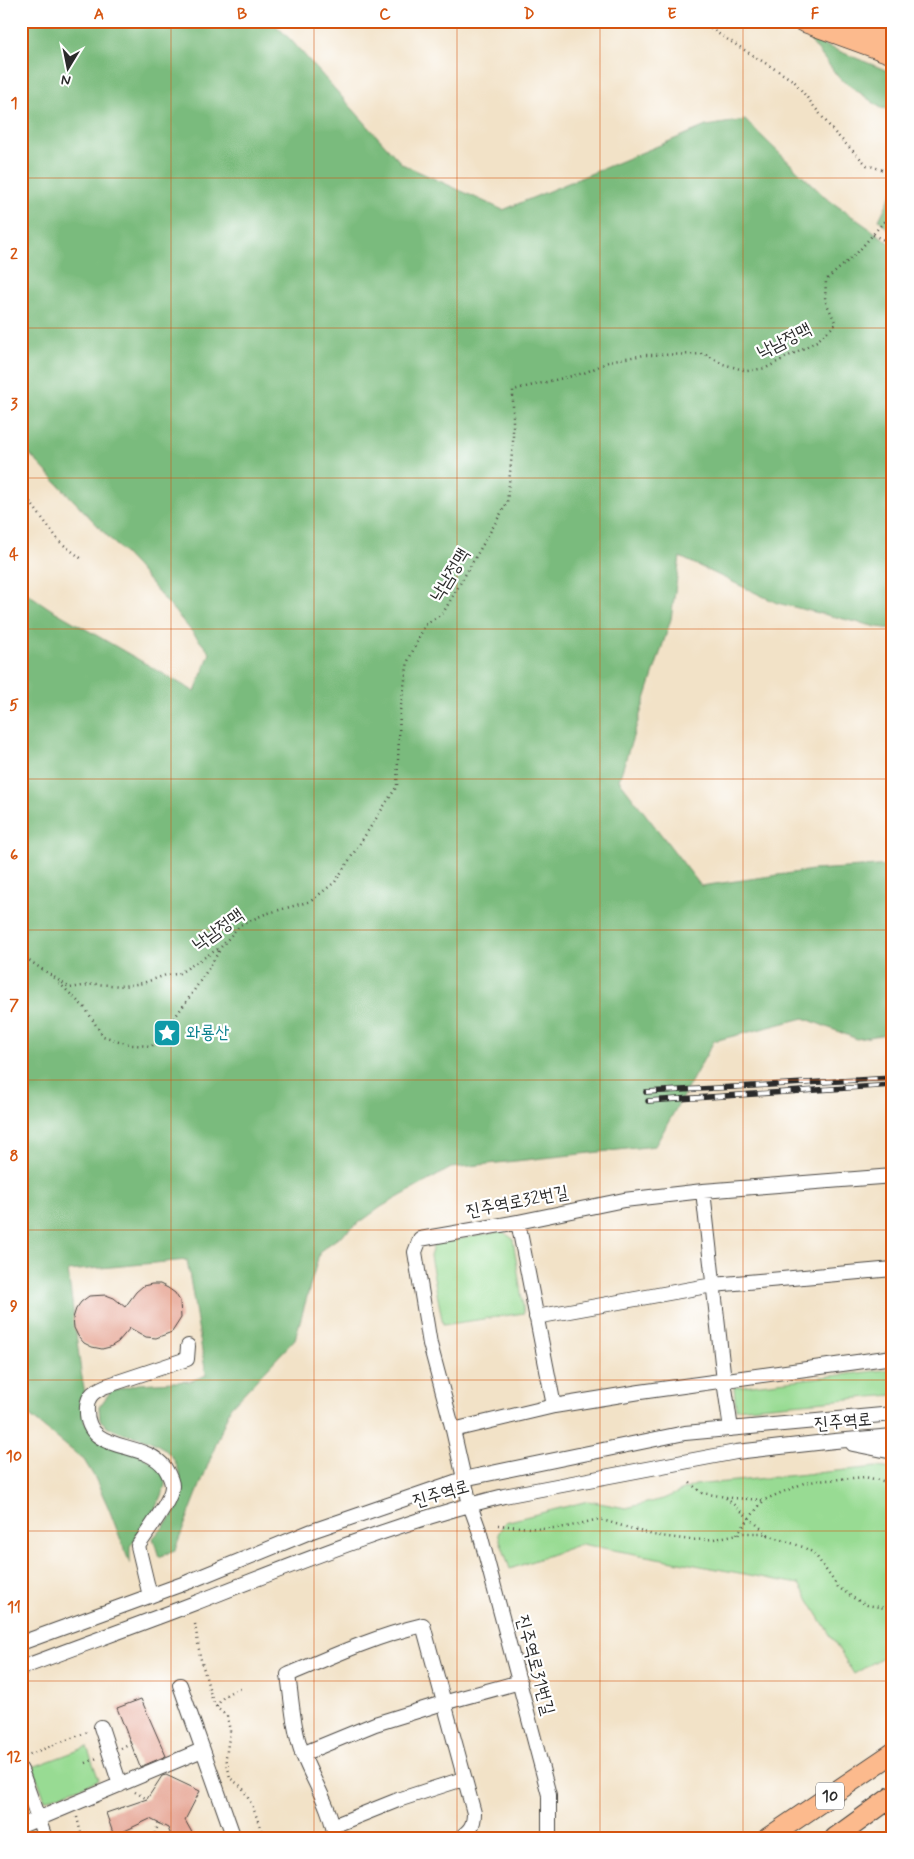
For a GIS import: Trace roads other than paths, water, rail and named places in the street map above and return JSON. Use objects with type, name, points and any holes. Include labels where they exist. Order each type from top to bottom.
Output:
[{"type":"highway","points":[[802,21],[893,54]]},
{"type":"highway","points":[[848,21],[893,37]]},
{"type":"highway","name":"10","points":[[768,1838],[893,1754]]},
{"type":"highway","name":"10","points":[[835,1838],[893,1796]]},
{"type":"street","name":"진주역로32번길","points":[[470,1505],[453,1430],[430,1344],[415,1252],[420,1239],[518,1222],[624,1200],[703,1191],[893,1176]]},
{"type":"street","points":[[703,1191],[731,1429]]},
{"type":"street","points":[[518,1222],[554,1406]]},
{"type":"street","points":[[536,1317],[713,1285],[893,1269]]},
{"type":"street","points":[[150,1596],[138,1546],[147,1530],[168,1502],[172,1486],[169,1474],[161,1463],[146,1453],[100,1438],[87,1421],[88,1399],[94,1392],[106,1386],[188,1358],[188,1346]]},
{"type":"street","points":[[453,1430],[554,1406],[893,1357]]},
{"type":"street","name":"진주역로","points":[[21,1643],[150,1596],[312,1531],[464,1479],[685,1433],[893,1414]]},
{"type":"street","name":"진주역로","points":[[21,1668],[319,1554],[439,1513],[689,1460],[736,1452],[893,1436]]},
{"type":"street","points":[[835,1441],[893,1452]]},
{"type":"street","name":"진주역로31번길","points":[[470,1505],[479,1530],[549,1795],[550,1833],[548,1838]]},
{"type":"street","points":[[460,1838],[474,1824],[474,1813],[423,1625],[350,1648],[288,1675],[302,1754],[324,1799],[334,1832],[398,1800],[464,1779]]},
{"type":"street","points":[[302,1754],[375,1724],[520,1682]]},
{"type":"street","points":[[180,1685],[234,1838]]},
{"type":"street","points":[[101,1727],[120,1785]]},
{"type":"street","points":[[21,1826],[202,1750]]},
{"type":"street","points":[[21,1770],[45,1838]]},
{"type":"railway","points":[[646,1092],[893,1078]]},
{"type":"railway","points":[[648,1101],[893,1085]]},
{"type":"place","name":"와룡산","points":[[167,1033]]}]
